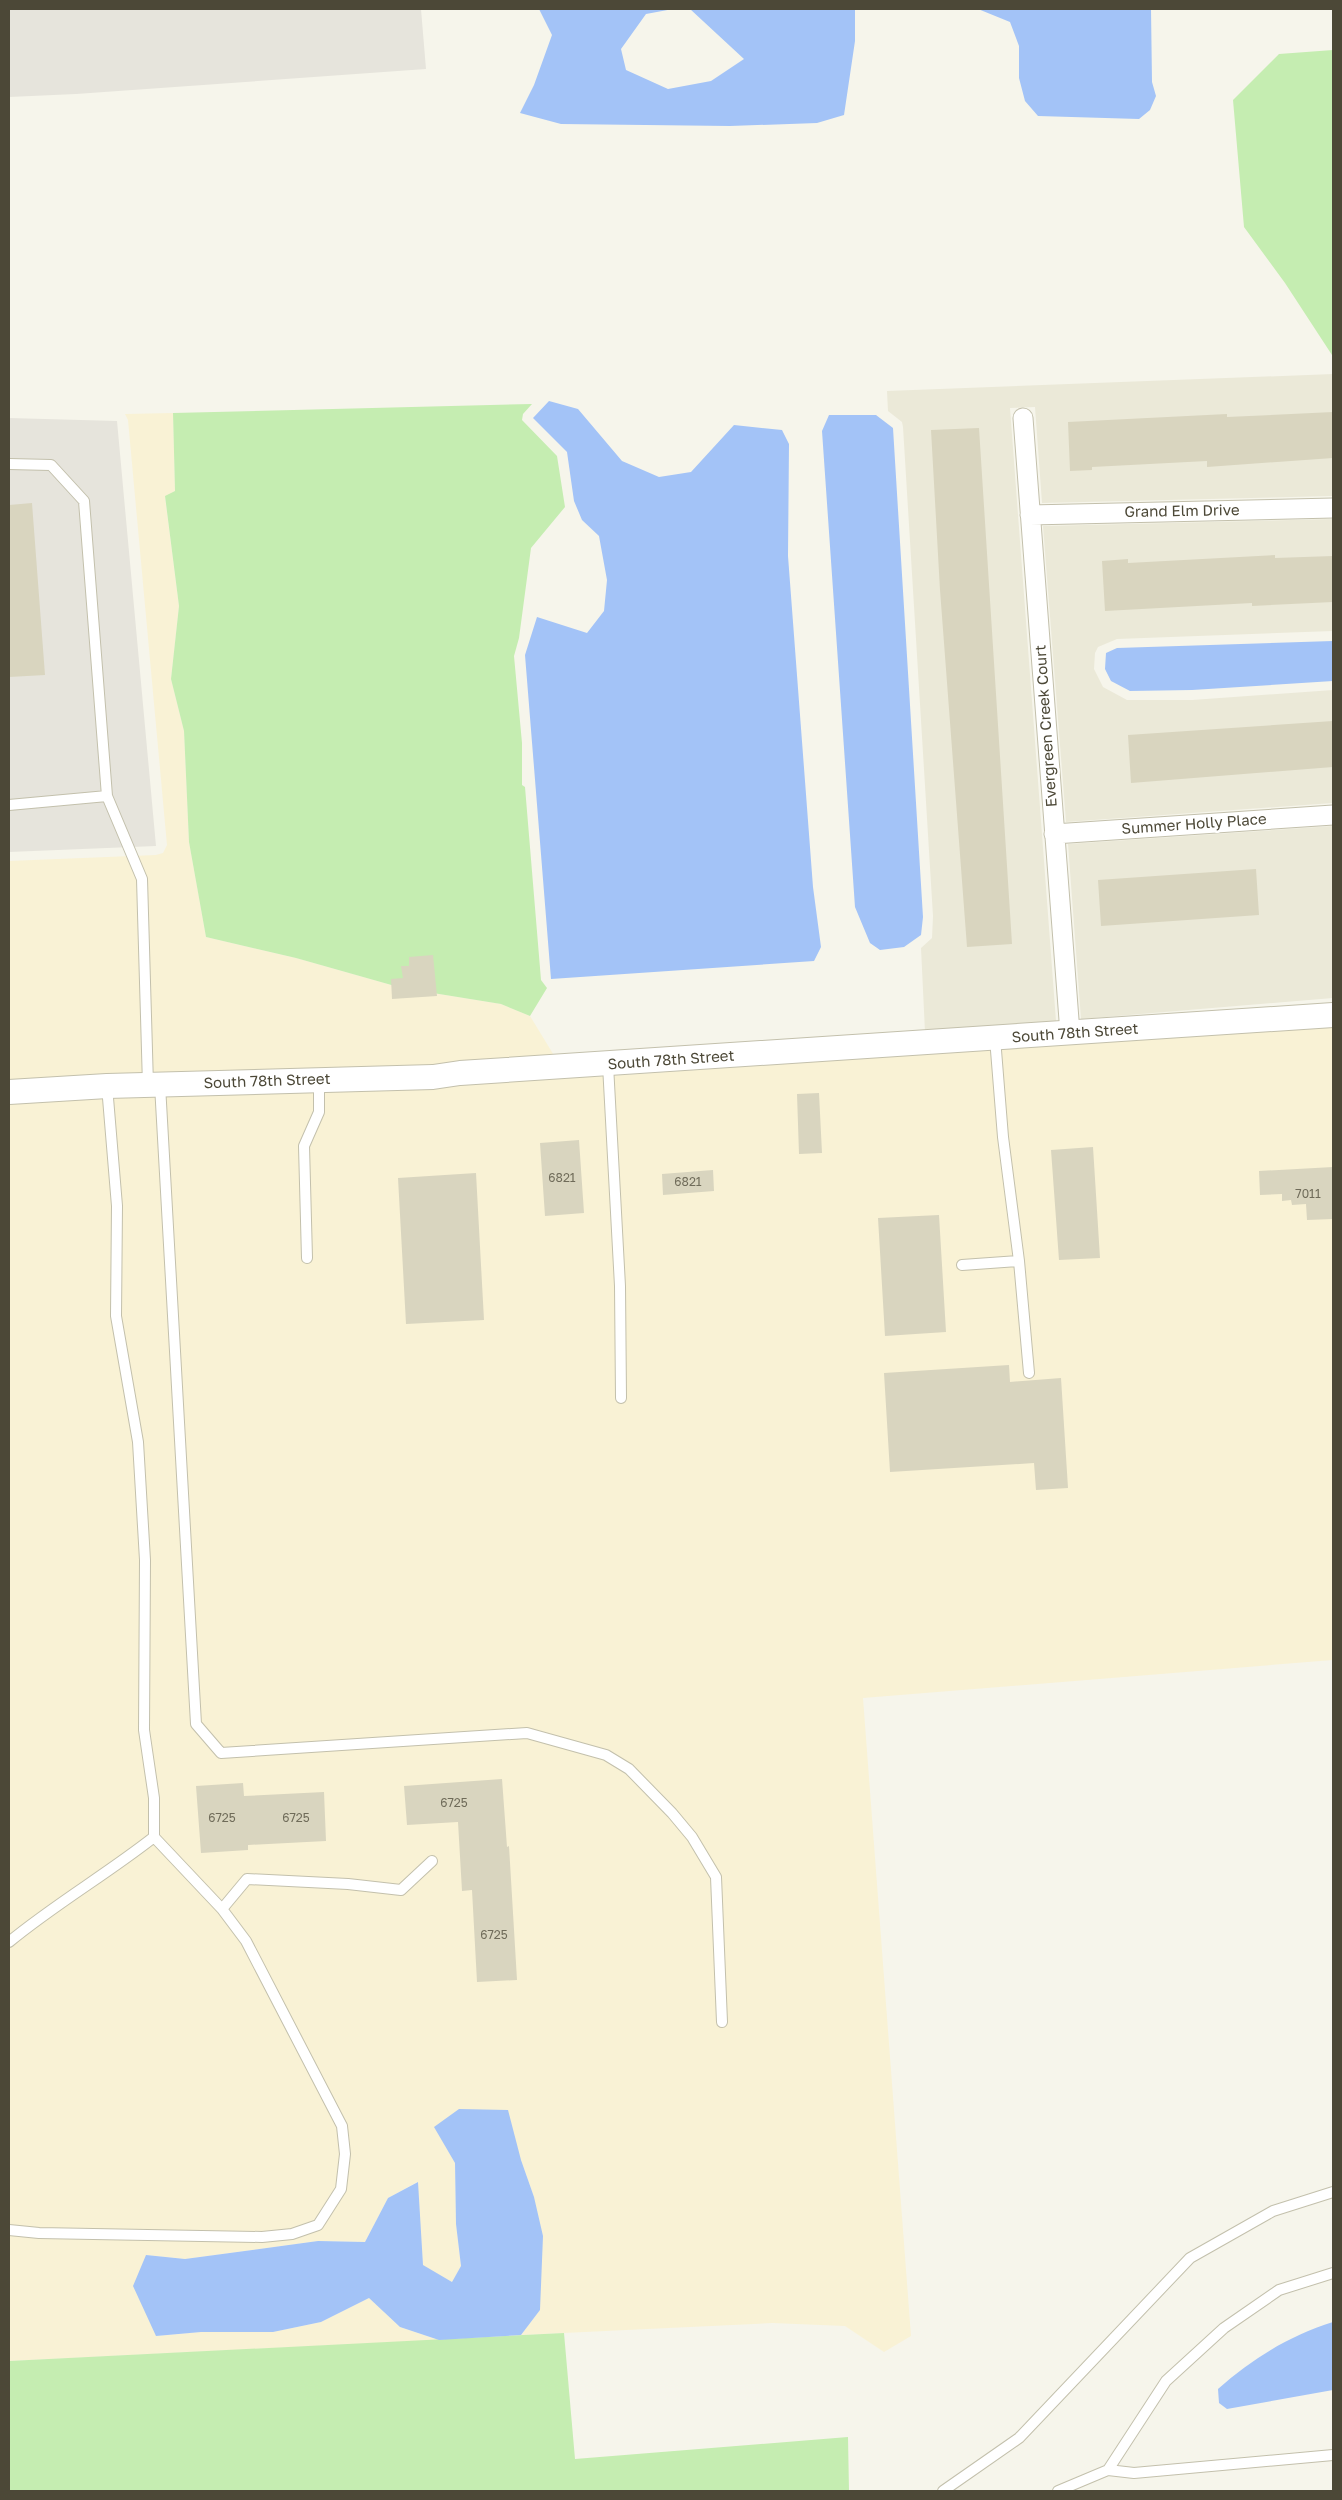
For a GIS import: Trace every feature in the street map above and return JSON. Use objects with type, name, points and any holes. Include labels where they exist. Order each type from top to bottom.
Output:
[{"type":"street","name":"Evergreen Creek Court","points":[[1023,418],[1070,1033]]},
{"type":"street","name":"Grand Elm Drive","points":[[1030,515],[1333,508]]},
{"type":"street","name":"Summer Holly Place","points":[[1054,834],[1333,815]]},
{"type":"street","name":"South 78th Street","points":[[9,1092],[107,1086],[433,1077],[460,1073],[608,1065],[1333,1015]]},
{"type":"lane","points":[[9,464],[51,465],[84,501],[107,796],[142,879],[196,1724],[222,1753],[527,1733],[606,1755],[629,1769],[672,1813],[692,1838],[716,1877],[722,2022]]},
{"type":"lane","points":[[9,805],[107,796]]},
{"type":"lane","points":[[995,1038],[1003,1137],[1019,1261],[1029,1373]]},
{"type":"lane","points":[[608,1065],[620,1276],[621,1398]]},
{"type":"lane","points":[[307,1258],[304,1146],[319,1112],[319,1079]]},
{"type":"lane","points":[[9,2230],[39,2233],[262,2237],[292,2234],[318,2225],[341,2189],[346,2154],[342,2126],[246,1941],[222,1909],[154,1837],[154,1798],[144,1730],[145,1560],[138,1442],[116,1316],[117,1206],[107,1086]]},
{"type":"lane","points":[[962,1265],[1019,1261]]},
{"type":"lane","points":[[9,1942],[64,1900],[126,1859],[154,1837]]},
{"type":"lane","points":[[222,1909],[247,1879],[348,1884],[401,1890],[432,1861]]},
{"type":"lane","points":[[943,2491],[1019,2438],[1190,2258],[1274,2210],[1333,2192]]},
{"type":"lane","points":[[1108,2470],[1166,2381],[1224,2328],[1279,2290],[1333,2273]]},
{"type":"lane","points":[[1058,2491],[1108,2470],[1134,2473],[1333,2455]]},
{"type":"shaded area","points":[[9,9],[421,9],[426,69],[9,97]]},
{"type":"shaded area","points":[[1333,374],[1333,496],[1042,503],[1035,407],[1010,408],[1056,1021],[925,1032],[921,948],[932,938],[933,916],[903,427],[902,422],[888,411],[887,391]]},
{"type":"shaded area","points":[[173,413],[175,491],[165,497],[179,606],[171,679],[184,731],[189,842],[206,937],[296,958],[402,988],[501,1004],[530,1016],[555,1057],[432,1066],[106,1075],[9,1081],[9,861],[156,855],[163,853],[167,845],[128,420],[125,414]]},
{"type":"shaded area","points":[[9,418],[117,421],[156,846],[9,852]]},
{"type":"shaded area","points":[[1333,519],[1333,631],[1117,639],[1098,647],[1095,653],[1094,669],[1103,687],[1127,700],[1192,700],[1333,690],[1333,803],[1066,822],[1043,526]]},
{"type":"shaded area","points":[[1333,826],[1333,998],[1081,1019],[1068,844]]},
{"type":"shaded area","points":[[1333,1026],[1333,1660],[863,1698],[911,2336],[884,2352],[845,2326],[772,2323],[521,2335],[540,2310],[534,2197],[521,2160],[435,2127],[455,2163],[456,2224],[461,2266],[452,2282],[423,2266],[417,2182],[388,2198],[365,2242],[318,2241],[185,2259],[146,2255],[156,2336],[201,2332],[273,2332],[321,2322],[369,2298],[400,2327],[439,2340],[9,2361],[9,1103],[609,1076]]},
{"type":"green space","points":[[1333,50],[1332,355],[1285,283],[1244,227],[1233,100],[1279,54]]},
{"type":"green space","points":[[532,404],[523,414],[522,420],[557,456],[565,507],[531,548],[519,638],[514,656],[522,743],[522,785],[525,787],[541,980],[547,988],[530,1016],[501,1004],[402,988],[296,958],[206,937],[189,842],[184,731],[171,679],[179,606],[165,496],[175,491],[173,413]]},
{"type":"green space","points":[[564,2333],[575,2459],[848,2437],[849,2491],[9,2491],[9,2361]]},
{"type":"water","points":[[539,9],[673,9],[646,14],[621,49],[626,70],[668,89],[711,81],[744,59],[690,9],[855,9],[855,41],[844,115],[817,123],[730,126],[561,124],[520,113],[534,85],[552,35]]},
{"type":"water","points":[[978,9],[1151,9],[1152,82],[1156,96],[1150,110],[1139,119],[1038,116],[1025,101],[1019,78],[1019,46],[1010,22]]},
{"type":"water","points":[[549,401],[578,409],[622,461],[659,477],[691,472],[734,425],[782,430],[789,444],[788,556],[813,887],[821,947],[814,961],[551,979],[525,655],[537,617],[587,633],[604,611],[607,580],[599,536],[582,520],[574,501],[567,452],[533,418]]},
{"type":"water","points":[[829,415],[876,415],[893,428],[923,917],[921,935],[904,947],[880,950],[870,943],[855,907],[822,431]]},
{"type":"water","points":[[1333,641],[1333,681],[1192,690],[1130,691],[1111,681],[1105,669],[1106,653],[1117,648]]},
{"type":"water","points":[[459,2109],[508,2110],[521,2160],[534,2197],[543,2236],[540,2310],[521,2335],[439,2340],[400,2327],[369,2298],[321,2322],[273,2332],[201,2332],[156,2336],[133,2286],[146,2255],[185,2259],[318,2241],[365,2242],[388,2198],[418,2182],[423,2265],[452,2282],[461,2266],[456,2224],[455,2163],[434,2127]]},
{"type":"water","points":[[1333,2322],[1333,2390],[1227,2409],[1219,2403],[1218,2389],[1245,2367],[1287,2341]]},
{"type":"building","points":[[1333,412],[1333,458],[1207,467],[1207,461],[1092,467],[1092,470],[1070,471],[1068,422],[1227,414],[1227,417]]},
{"type":"building","points":[[979,428],[1012,944],[967,947],[940,590],[931,430]]},
{"type":"building","points":[[32,503],[45,675],[9,677],[9,505]]},
{"type":"building","points":[[1275,555],[1275,558],[1333,556],[1333,602],[1252,606],[1252,603],[1105,611],[1102,561],[1128,559],[1128,563]]},
{"type":"building","points":[[1333,721],[1333,767],[1131,783],[1128,735]]},
{"type":"building","points":[[1256,869],[1259,915],[1101,926],[1098,880]]},
{"type":"building","points":[[433,955],[437,996],[392,999],[391,979],[403,978],[401,966],[409,966],[409,957]]},
{"type":"building","points":[[819,1093],[822,1153],[799,1154],[797,1094]]},
{"type":"building","points":[[579,1140],[584,1213],[545,1216],[540,1143]]},
{"type":"building","points":[[1093,1147],[1100,1258],[1059,1260],[1051,1150]]},
{"type":"building","points":[[1333,1167],[1333,1219],[1307,1220],[1306,1204],[1292,1205],[1291,1200],[1282,1201],[1282,1194],[1260,1195],[1259,1171]]},
{"type":"building","points":[[713,1170],[714,1191],[663,1195],[662,1174]]},
{"type":"building","points":[[476,1173],[484,1320],[406,1324],[398,1178]]},
{"type":"building","points":[[939,1215],[946,1332],[885,1336],[878,1218]]},
{"type":"building","points":[[1009,1365],[1010,1382],[1061,1378],[1068,1488],[1036,1490],[1034,1463],[890,1472],[884,1373]]},
{"type":"building","points":[[502,1779],[507,1847],[509,1846],[517,1980],[477,1982],[472,1890],[462,1891],[458,1822],[407,1825],[404,1786]]},
{"type":"building","points":[[243,1783],[244,1796],[324,1792],[326,1841],[248,1845],[248,1850],[201,1853],[196,1786]]}]
